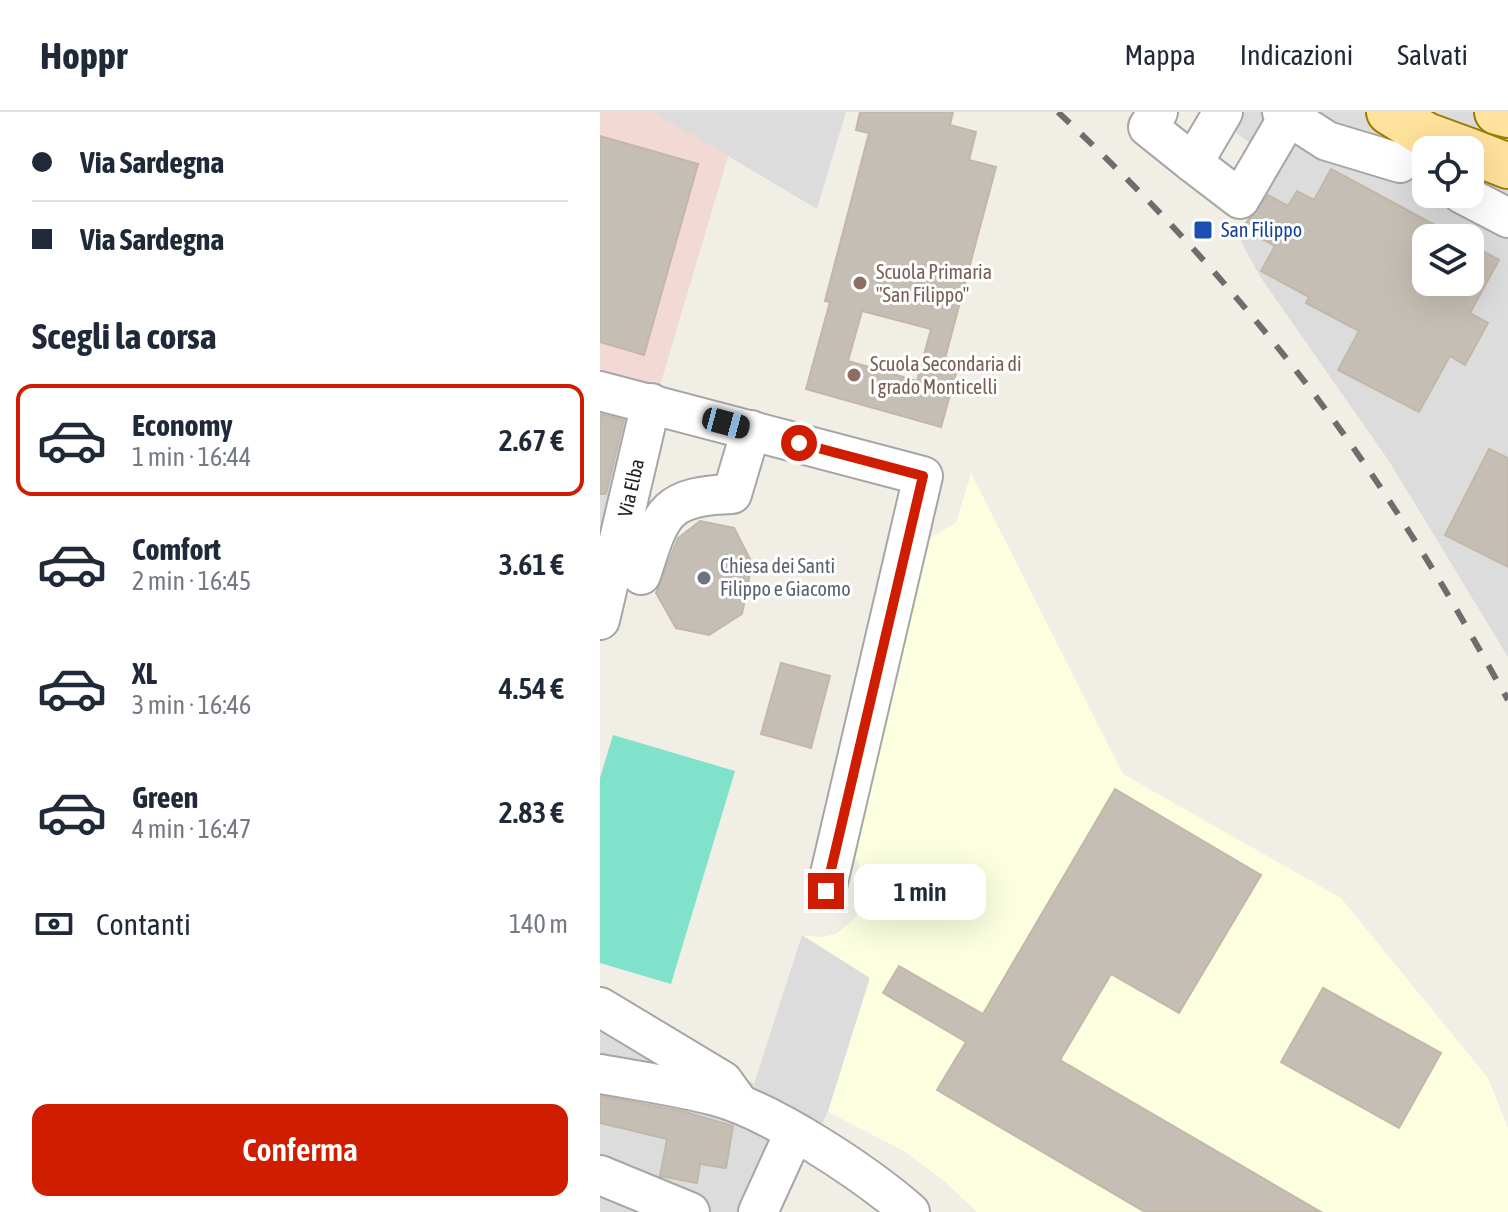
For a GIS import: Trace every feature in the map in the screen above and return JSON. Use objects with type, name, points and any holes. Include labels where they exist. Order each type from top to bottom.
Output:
[{"type":"main road","points":[[1389,112],[1429,136]]},
{"type":"main road","points":[[1497,112],[1508,115]]},
{"type":"main road","points":[[1484,157],[1508,166]]},
{"type":"street","points":[[1158,112],[1148,127],[1240,199],[1297,114],[1327,141],[1412,169]]},
{"type":"street","points":[[1193,163],[1223,112]]},
{"type":"street","points":[[1488,207],[1497,176],[1508,166]]},
{"type":"street","points":[[600,391],[923,476],[826,891]]},
{"type":"street","name":"Via Elba","points":[[600,620],[651,403]]},
{"type":"street","points":[[641,575],[667,509],[699,495],[732,494],[751,430]]},
{"type":"street","points":[[606,1010],[619,1041],[617,1053],[600,1074],[715,1096],[740,1104],[794,1133],[893,1197],[910,1212]]},
{"type":"street","points":[[606,1010],[723,1081],[740,1104]]},
{"type":"street","points":[[758,1212],[794,1133]]},
{"type":"street","points":[[600,1175],[690,1212]]},
{"type":"shaded area","points":[[600,112],[846,112],[817,209],[728,156],[660,385],[600,641]]},
{"type":"shaded area","points":[[600,112],[652,112],[728,155],[660,385],[600,370]]},
{"type":"shaded area","points":[[1207,112],[1508,112],[1508,657],[1389,461],[1261,278],[1241,242],[1279,164]]},
{"type":"shaded area","points":[[971,473],[1123,774],[1341,898],[1488,1078],[1508,1128],[1508,1212],[977,1212],[944,1181],[904,1151],[828,1112],[870,978],[802,935],[821,937],[836,934],[852,921],[864,905],[864,883],[858,862],[845,849],[931,537],[956,523]]},
{"type":"shaded area","points":[[802,935],[870,977],[828,1111],[781,1212],[600,1212],[600,991],[754,1084]]},
{"type":"green space","points":[[613,735],[735,771],[671,984],[600,963],[600,778]]},
{"type":"building","points":[[860,112],[953,112],[950,125],[976,132],[969,160],[996,167],[943,366],[957,370],[941,427],[806,389],[830,302],[825,301],[869,133],[856,130]],"holes":[[[862,311],[931,329],[917,381],[848,361]]]},
{"type":"building","points":[[600,136],[698,164],[644,355],[600,342]]},
{"type":"building","points":[[1331,169],[1433,224],[1412,224],[1412,296],[1479,296],[1470,313],[1488,323],[1465,365],[1450,356],[1419,412],[1338,370],[1359,331],[1306,303],[1309,297],[1261,271],[1275,246],[1242,228],[1268,195],[1288,206],[1297,191],[1314,200]]},
{"type":"building","points":[[1484,252],[1499,260],[1484,287]]},
{"type":"building","points":[[600,414],[624,420],[606,494],[600,494]]},
{"type":"building","points":[[1489,449],[1508,458],[1508,567],[1445,535]]},
{"type":"building","name":"Chiesa dei Santi Filippo e Giacomo","points":[[700,521],[734,528],[752,563],[742,614],[709,635],[676,628],[656,593],[678,538]]},
{"type":"building","points":[[781,663],[830,676],[811,748],[761,734]]},
{"type":"building","points":[[1115,789],[1261,875],[1179,1013],[1111,974],[1060,1060],[1321,1212],[1145,1212],[937,1090],[966,1042],[883,993],[899,966],[983,1014]]},
{"type":"building","points":[[1323,988],[1441,1053],[1399,1128],[1281,1062]]},
{"type":"building","points":[[600,1096],[682,1111],[733,1126],[726,1168],[700,1164],[697,1183],[660,1176],[667,1139],[600,1123]]},
{"type":"railway","points":[[1058,112],[1203,259],[1333,419],[1410,533],[1508,700]]},
{"type":"place","name":"San Filippo","points":[[1203,230]]},
{"type":"place","name":"Scuola Primaria \"San Filippo\"","points":[[860,283]]},
{"type":"place","name":"Scuola Secondaria di I grado Monticelli","points":[[854,375]]},
{"type":"place","name":"Chiesa dei Santi Filippo e Giacomo","points":[[704,578]]},
{"type":"route","points":[[799,443],[923,476],[826,891]]}]
